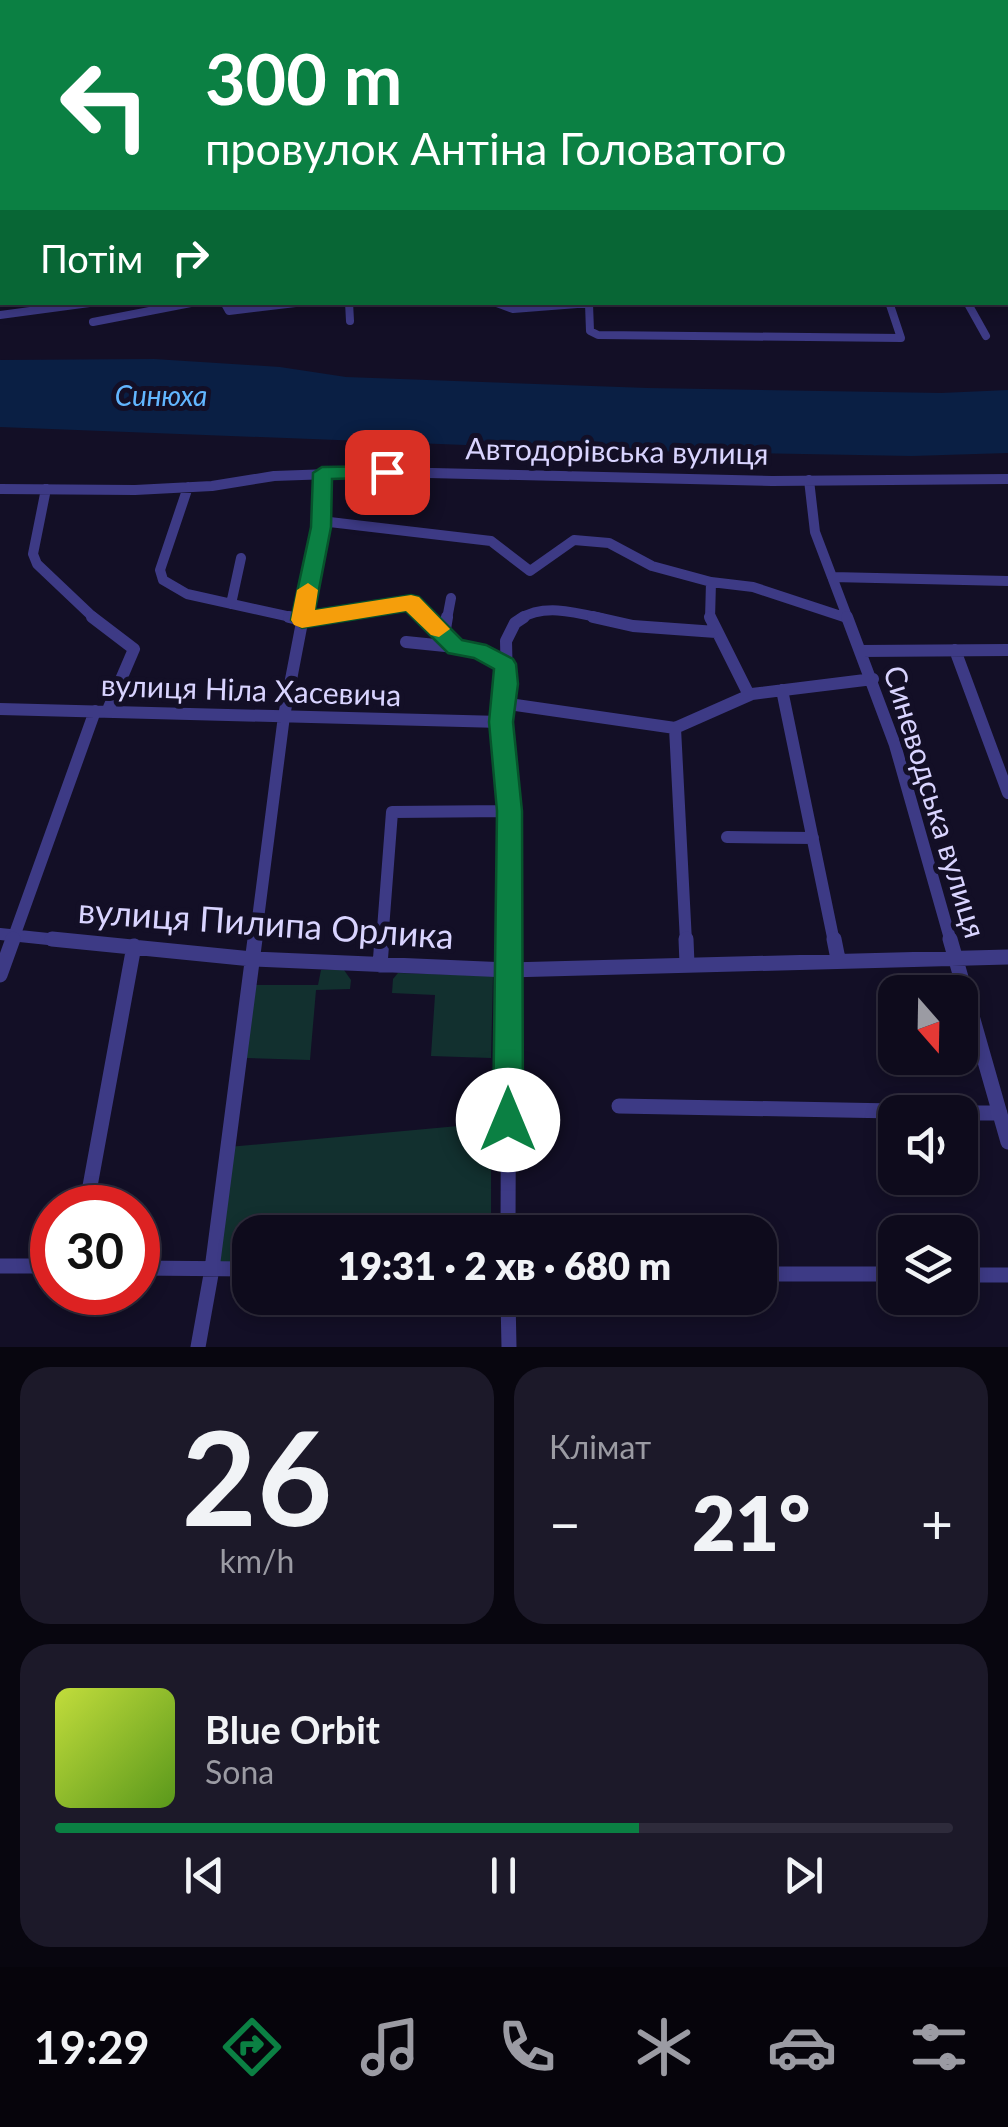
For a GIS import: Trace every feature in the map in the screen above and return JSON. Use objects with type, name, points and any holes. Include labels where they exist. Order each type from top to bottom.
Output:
[{"type":"street","points":[[0,315],[75,305]]},
{"type":"street","points":[[94,322],[171,305]]},
{"type":"street","points":[[177,305],[185,318]]},
{"type":"street","points":[[226,305],[229,312],[282,305]]},
{"type":"street","points":[[349,305],[350,321]]},
{"type":"street","points":[[502,305],[513,309],[574,305]]},
{"type":"street","points":[[589,305],[590,330],[598,335],[901,338],[890,305]]},
{"type":"street","points":[[968,305],[986,336]]},
{"type":"street","points":[[198,1347],[212,1268],[284,716],[321,522],[322,473]]},
{"type":"street","name":"Автодорівська вулиця","points":[[0,489],[188,487],[322,473],[1008,479]]},
{"type":"street","name":"Синеводська вулиця","points":[[808,480],[815,532],[873,679],[1008,1142]]},
{"type":"street","points":[[188,487],[160,570],[164,580],[187,594],[302,620],[411,602],[456,647]]},
{"type":"street","points":[[0,975],[7,934],[101,712],[134,649],[80,608],[37,564],[33,554],[46,490]]},
{"type":"street","points":[[321,522],[491,542],[530,571],[574,540],[609,543],[652,566],[712,582],[753,587],[847,618]]},
{"type":"street","points":[[231,604],[240,558]]},
{"type":"street","points":[[832,577],[1008,581]]},
{"type":"street","points":[[712,582],[710,622],[748,695]]},
{"type":"street","points":[[444,636],[451,598]]},
{"type":"street","points":[[508,1215],[509,811],[501,722],[507,684],[506,641],[515,623],[530,613],[567,611],[633,626],[716,632]]},
{"type":"street","points":[[406,642],[478,651],[505,664]]},
{"type":"street","points":[[956,650],[1008,793]]},
{"type":"street","points":[[860,651],[1008,650]]},
{"type":"street","points":[[502,703],[675,728],[748,695],[873,679]]},
{"type":"street","points":[[782,690],[838,959]]},
{"type":"street","name":"вулиця Ніла Хасевича","points":[[0,709],[501,722]]},
{"type":"street","points":[[675,728],[688,964]]},
{"type":"street","points":[[380,965],[392,812],[509,811]]},
{"type":"street","points":[[727,837],[813,838]]},
{"type":"street","name":"вулиця Пилипа Орлика","points":[[7,934],[252,959],[508,970],[1008,957]]},
{"type":"street","points":[[90,1185],[134,946]]},
{"type":"street","points":[[619,1106],[878,1111]]},
{"type":"street","points":[[978,1113],[1000,1114]]},
{"type":"street","points":[[0,1266],[30,1266]]},
{"type":"street","points":[[160,1268],[232,1269]]},
{"type":"street","points":[[777,1274],[878,1274]]},
{"type":"street","points":[[978,1275],[1008,1275]]},
{"type":"street","points":[[508,1315],[509,1347]]},
{"type":"green space","points":[[321,970],[344,970],[351,980],[350,989],[316,990],[310,1060],[246,1058],[254,985],[318,985]]},
{"type":"green space","points":[[398,973],[493,976],[491,1058],[431,1056],[435,995],[392,993],[393,979]]},
{"type":"green space","points":[[491,1123],[491,1215],[232,1215],[232,1265],[217,1266],[228,1147]]},
{"type":"water","name":"Синюха","points":[[154,359],[280,367],[346,377],[648,388],[941,393],[1008,390],[1008,453],[912,456],[593,450],[0,427],[0,360]]},
{"type":"slow traffic","points":[[308,590],[302,620],[411,602],[439,629]]},
{"type":"route","points":[[387,472],[322,473],[321,527],[302,620],[411,602],[456,647],[478,651],[505,664],[507,684],[501,722],[509,811],[508,1120]]}]
